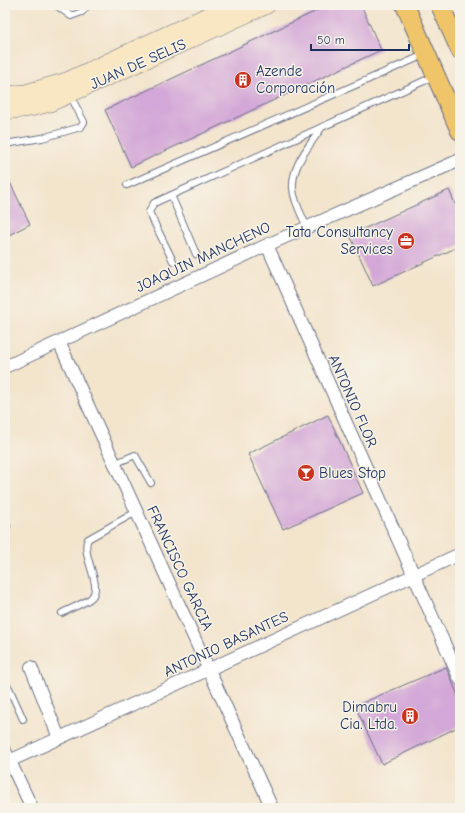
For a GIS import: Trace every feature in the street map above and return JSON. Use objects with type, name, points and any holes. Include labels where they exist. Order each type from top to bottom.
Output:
[{"type":"main road","name":"JUAN DE SELIS","points":[[5,94],[26,93],[49,88],[231,5]]},
{"type":"main road","name":"JUAN DE SELIS","points":[[5,111],[30,108],[70,95],[267,5]]},
{"type":"main road","points":[[405,5],[460,131]]},
{"type":"main road","points":[[440,5],[460,50]]},
{"type":"street","name":"JOAQUIN MANCHENO","points":[[5,367],[267,245],[460,160]]},
{"type":"street","name":"ANTONIO FLOR","points":[[267,245],[460,679]]},
{"type":"street","name":"FRANCISCO GARCIA","points":[[59,342],[272,808]]},
{"type":"street","name":"ANTONIO BASANTES","points":[[7,758],[59,738],[460,554]]},
{"type":"street","points":[[32,667],[59,738]]},
{"type":"street","points":[[7,758],[32,808]]},
{"type":"lane","points":[[56,5],[71,16],[82,12],[88,5]]},
{"type":"lane","points":[[127,185],[426,54]]},
{"type":"lane","points":[[173,261],[149,212],[154,203],[322,126],[410,88],[435,75]]},
{"type":"lane","points":[[5,144],[42,138],[81,127],[84,122],[70,95]]},
{"type":"lane","points":[[307,227],[293,190],[294,179],[300,162],[322,126]]},
{"type":"lane","points":[[171,195],[196,254]]},
{"type":"lane","points":[[114,464],[135,455],[151,482]]},
{"type":"lane","points":[[62,613],[92,597],[95,590],[86,548],[88,539],[136,512]]},
{"type":"lane","points":[[5,690],[9,688],[23,719]]},
{"type":"building","name":"Azende Corporación","points":[[329,5],[361,5],[381,50],[131,167],[105,110]]},
{"type":"building","points":[[5,172],[30,224],[5,237]]},
{"type":"building","name":"Tata Consultancy Services","points":[[449,190],[460,215],[460,246],[373,286],[350,235]]},
{"type":"building","name":"Blues Stop","points":[[328,415],[363,493],[283,529],[248,454]]},
{"type":"building","name":"Dimabru Cia. Ltda.","points":[[446,667],[460,700],[460,726],[382,764],[355,706]]},
{"type":"place","name":"Azende Corporación","points":[[243,80]]},
{"type":"place","name":"Tata Consultancy Services","points":[[406,241]]},
{"type":"place","name":"Blues Stop","points":[[306,473]]},
{"type":"place","name":"Dimabru Cia. Ltda.","points":[[410,716]]}]
